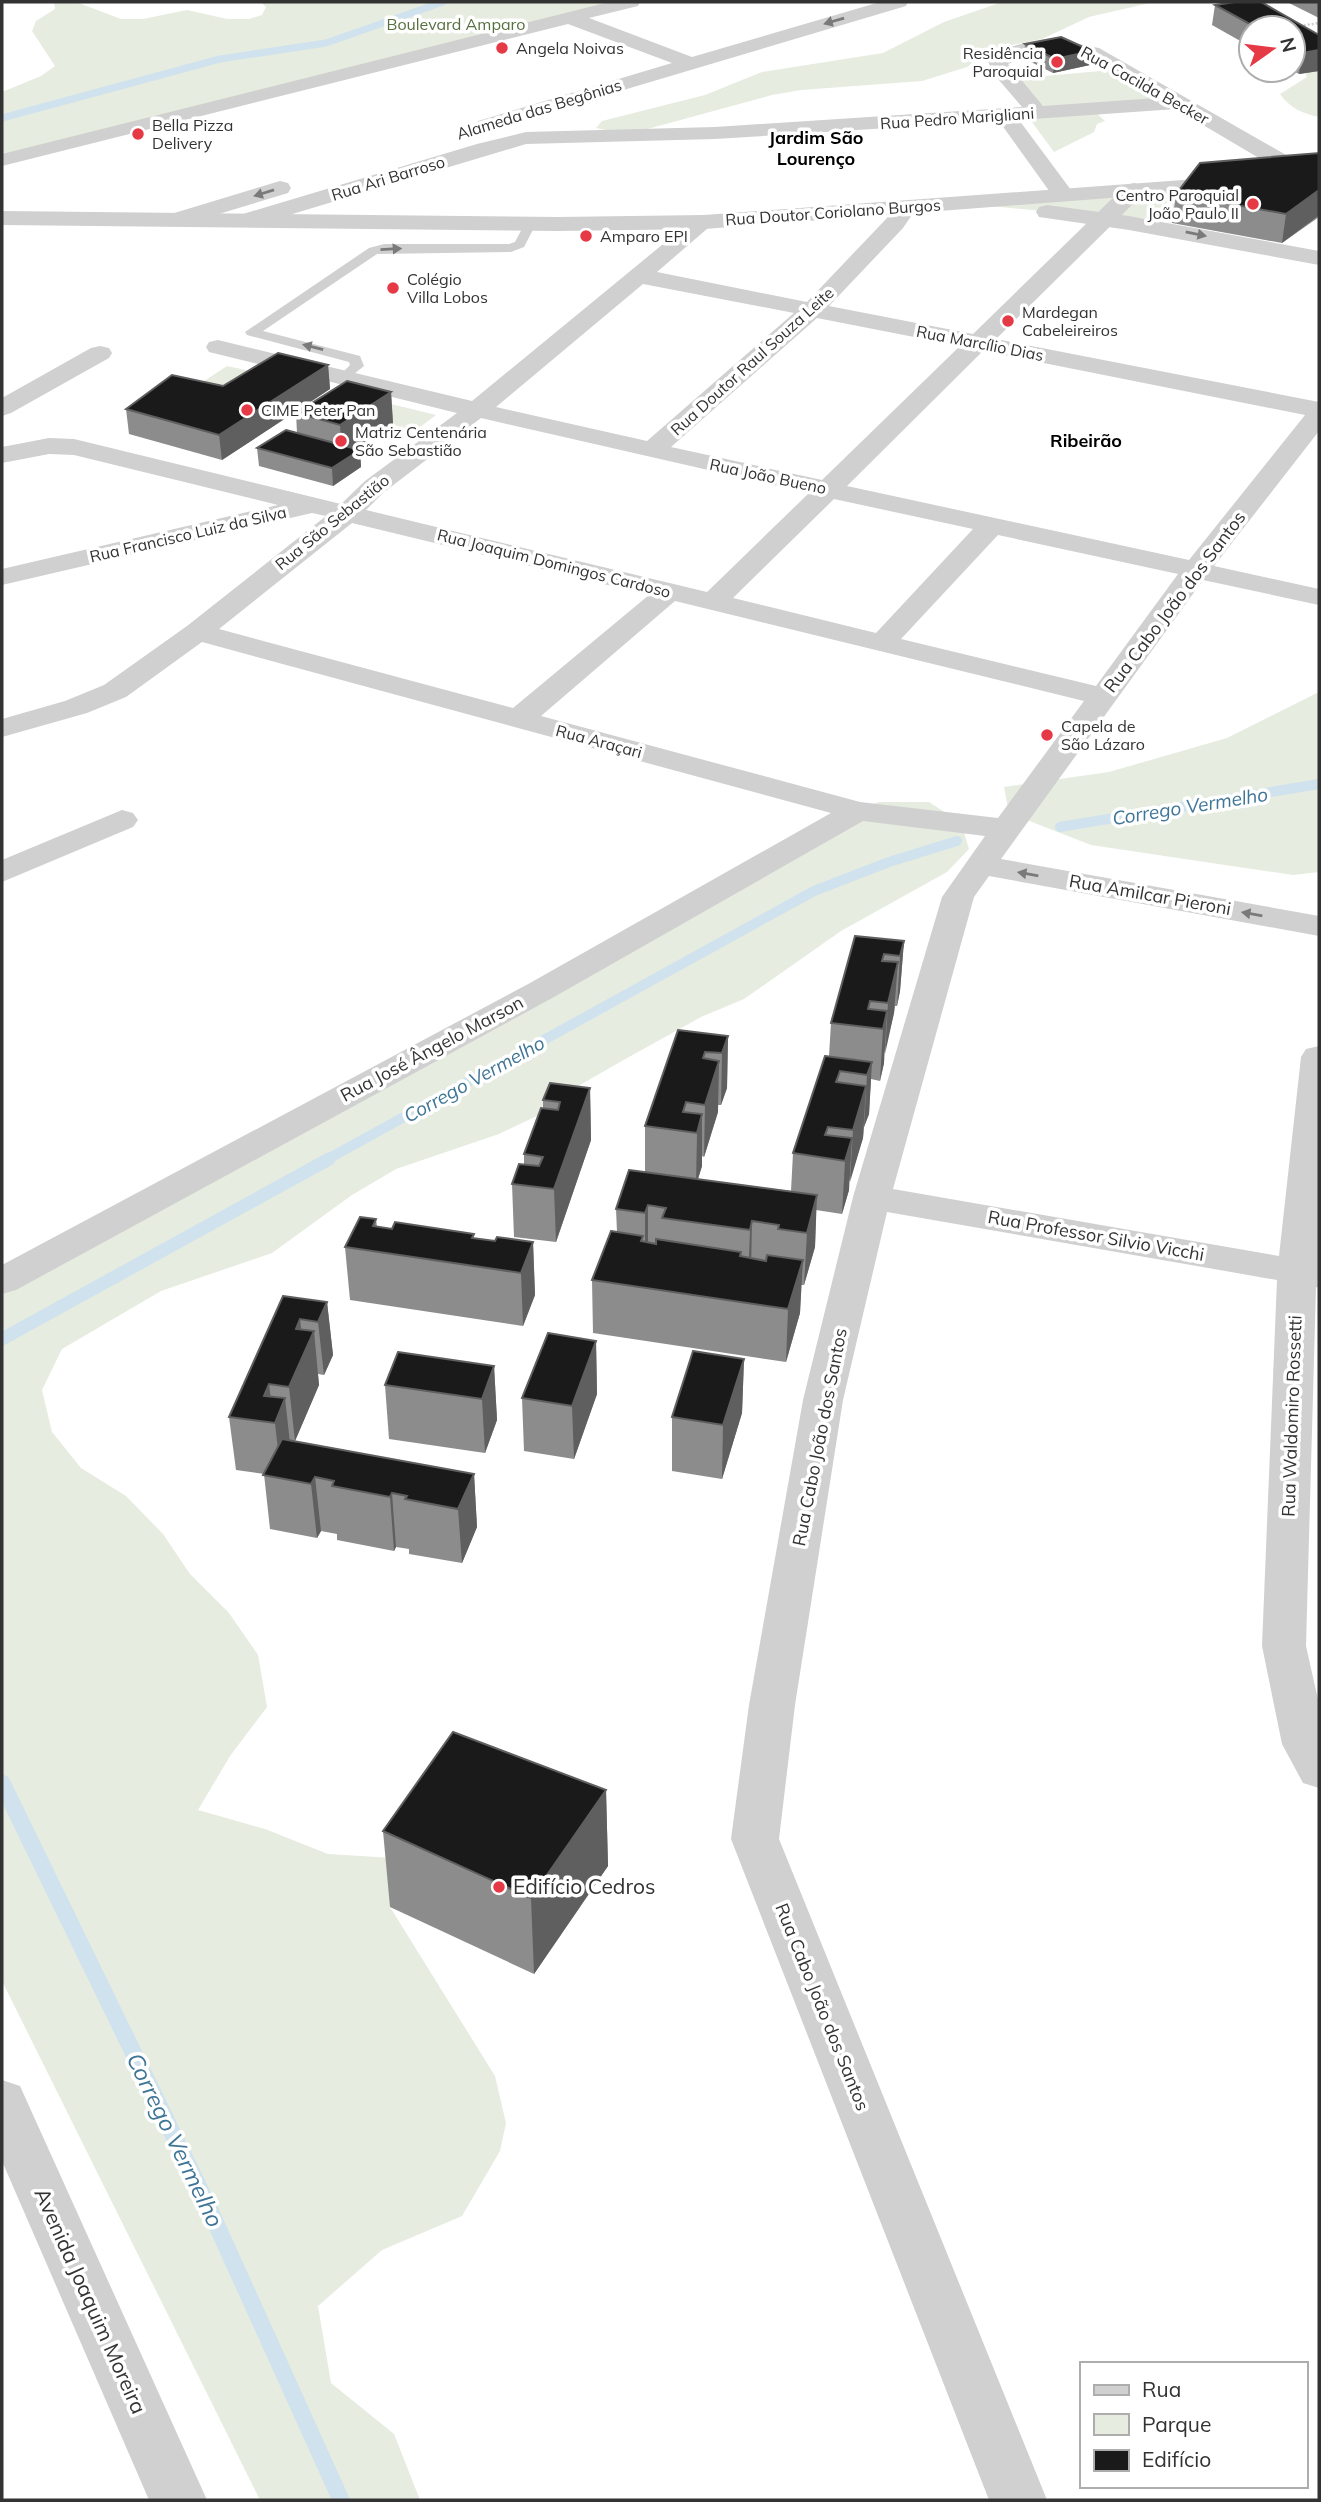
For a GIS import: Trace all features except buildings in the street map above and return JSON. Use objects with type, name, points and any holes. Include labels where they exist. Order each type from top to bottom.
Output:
[{"type":"street","points":[[2,160],[631,2]]},
{"type":"street","name":"Alameda das Begônias","points":[[460,133],[899,2]]},
{"type":"street","points":[[570,18],[689,63]]},
{"type":"street","name":"Rua Cacilda Becker","points":[[1038,113],[999,68],[998,61],[1008,55],[1054,46],[1076,46],[1092,52],[1313,176]]},
{"type":"street","name":"Rua Pedro Marigliani","points":[[526,138],[716,133],[1179,103]]},
{"type":"street","points":[[1006,116],[1063,194]]},
{"type":"street","name":"Rua Ari Barroso","points":[[213,230],[484,148],[526,138]]},
{"type":"street","name":"Rua Doutor Coriolano Burgos","points":[[347,222],[705,222],[1313,176]]},
{"type":"street","points":[[179,219],[299,182]]},
{"type":"street","points":[[357,187],[356,195],[384,223]]},
{"type":"street","points":[[713,602],[1134,190]]},
{"type":"street","points":[[934,204],[1105,219],[1319,258]]},
{"type":"street","name":"Rua Doutor Raul Souza Leite","points":[[651,451],[812,310],[895,223],[907,206]]},
{"type":"street","points":[[2,218],[347,222]]},
{"type":"street","points":[[2,235],[213,230],[347,222]]},
{"type":"street","name":"Rua São Sebastião","points":[[2,728],[76,707],[115,691],[197,632],[347,513],[374,487],[475,411],[705,222]]},
{"type":"street","name":"Rua Marcílio Dias","points":[[640,276],[1319,412]]},
{"type":"street","name":"Rua João Bueno","points":[[224,348],[475,411],[1319,597]]},
{"type":"street","points":[[2,408],[100,353]]},
{"type":"street","name":"Rua Cabo João dos Santos","points":[[1018,2500],[755,1839],[772,1705],[823,1400],[872,1198],[958,897],[1196,570],[1319,412]]},
{"type":"street","name":"Rua Joaquim Domingos Cardoso","points":[[2,455],[49,446],[74,447],[1104,697]]},
{"type":"street","name":"Rua Francisco Luiz da Silva","points":[[2,577],[312,506],[374,487]]},
{"type":"street","points":[[882,643],[992,525]]},
{"type":"street","points":[[519,719],[669,592]]},
{"type":"street","name":"Rua Araçari","points":[[197,632],[858,811],[1006,829]]},
{"type":"street","name":"Rua José Ângelo Marson","points":[[2,1281],[542,990],[858,811]]},
{"type":"street","points":[[2,872],[122,820]]},
{"type":"street","name":"Rua Amilcar Pieroni","points":[[980,865],[1319,926]]},
{"type":"street","name":"Rua Waldomiro Rossetti","points":[[1319,1057],[1284,1646],[1305,1744],[1319,1770]]},
{"type":"street","name":"Rua Professor Silvio Vicchi","points":[[872,1198],[1308,1273]]},
{"type":"street","name":"Avenida Joaquim Moreira","points":[[2,2102],[178,2500]]},
{"type":"lane","points":[[224,348],[373,251],[384,248],[511,248],[520,244],[530,224]]},
{"type":"lane","points":[[252,332],[355,359],[357,366],[344,378]]},
{"type":"green space","name":"Boulevard Amparo","points":[[54,2],[76,2],[121,19],[143,19],[187,10],[227,19],[249,19],[262,15],[266,7],[261,2],[631,2],[2,159],[2,92],[41,76],[55,66],[32,31],[36,21],[55,9]]},
{"type":"green space","points":[[1002,2],[1154,2],[1089,17],[1042,39],[992,49],[967,67],[922,81],[801,90],[772,95],[640,131],[615,132],[596,128],[602,121],[705,95],[762,72],[883,53],[944,22]]},
{"type":"green space","points":[[1319,41],[1319,117],[1297,110],[1280,94],[1296,84],[1307,84],[1307,59]]},
{"type":"green space","points":[[1123,69],[1177,101],[1092,109],[1105,121],[1097,124],[1094,132],[1054,152],[1026,114],[1009,79]]},
{"type":"green space","points":[[1130,191],[1102,217],[960,203]]},
{"type":"green space","points":[[1197,191],[1172,223],[1119,215],[1139,194]]},
{"type":"green space","points":[[227,366],[278,377],[175,400]]},
{"type":"green space","points":[[350,394],[436,415],[415,431],[329,407]]},
{"type":"green space","points":[[1319,692],[1319,872],[1293,875],[1091,845],[1009,813],[1004,787],[1109,772],[1227,738]]},
{"type":"green space","points":[[879,802],[929,802],[961,823],[969,849],[947,872],[841,931],[744,999],[701,1017],[620,1062],[580,1085],[545,1112],[499,1134],[396,1169],[352,1195],[272,1253],[161,1291],[62,1349],[42,1390],[52,1432],[81,1468],[126,1496],[163,1534],[190,1574],[229,1613],[258,1655],[267,1707],[230,1756],[198,1810],[265,1829],[328,1854],[393,1858],[390,1907],[495,2076],[506,2123],[500,2151],[462,2216],[382,2250],[318,2306],[331,2383],[394,2434],[420,2500],[260,2500],[2,1981],[2,1293],[511,999],[840,815]]},
{"type":"waterway","points":[[2,118],[220,59],[326,43],[443,2]]},
{"type":"waterway","name":"Corrego Vermelho","points":[[1060,827],[1319,784]]},
{"type":"waterway","name":"Corrego Vermelho","points":[[326,1160],[814,891],[889,862],[957,841]]},
{"type":"waterway","name":"Corrego Vermelho","points":[[2,1339],[329,1159]]},
{"type":"waterway","name":"Corrego Vermelho","points":[[2,1783],[208,2206],[341,2500]]},
{"type":"place","name":"Angela Noivas","points":[[502,48]]},
{"type":"place","name":"Residência Paroquial","points":[[1057,62]]},
{"type":"place","name":"Bella Pizza Delivery","points":[[138,134]]},
{"type":"place","name":"Centro Paroquial João Paulo II","points":[[1253,204]]},
{"type":"place","name":"Amparo EPI","points":[[586,236]]},
{"type":"place","name":"Colégio Villa Lobos","points":[[393,288]]},
{"type":"place","name":"Mardegan Cabeleireiros","points":[[1008,321]]},
{"type":"place","name":"CIME Peter Pan","points":[[247,410]]},
{"type":"place","name":"Matriz Centenária São Sebastião","points":[[341,441]]},
{"type":"place","name":"Capela de São Lázaro","points":[[1047,735]]},
{"type":"place","name":"Edifício Cedros","points":[[499,1887]]},
{"type":"district","name":"Jardim São Lourenço","points":[[816,148]]},
{"type":"district","name":"Ribeirão","points":[[1086,441]]}]
